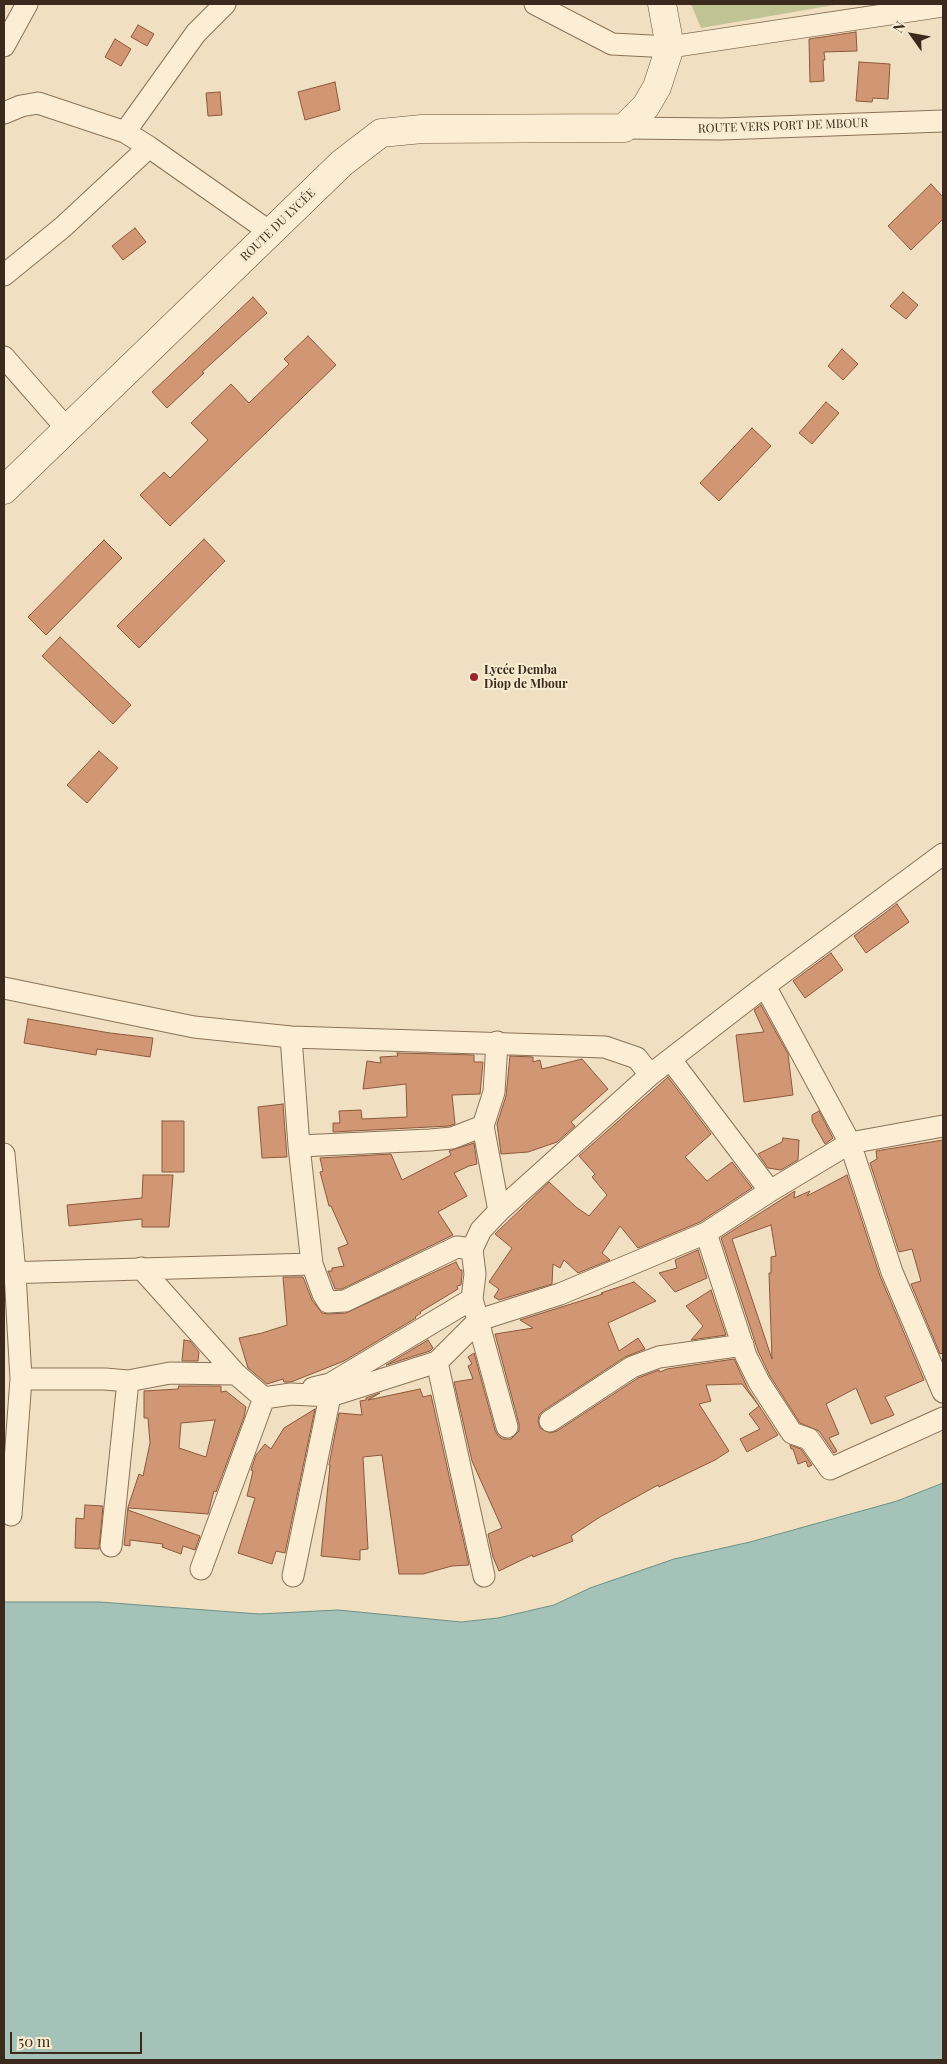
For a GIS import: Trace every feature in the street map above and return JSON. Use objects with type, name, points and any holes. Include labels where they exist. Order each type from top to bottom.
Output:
[{"type":"main road","points":[[624,128],[650,100],[657,87],[670,47],[662,4]]},
{"type":"main road","name":"ROUTE DU LYCÉE","points":[[4,490],[342,163],[381,134],[422,128],[624,128]]},
{"type":"street","points":[[4,46],[27,4]]},
{"type":"street","points":[[125,132],[196,33],[225,4]]},
{"type":"street","points":[[535,4],[612,44],[670,47],[943,6]]},
{"type":"street","points":[[4,113],[22,106],[38,103],[125,132],[270,232]]},
{"type":"street","name":"ROUTE VERS PORT DE MBOUR","points":[[624,128],[721,129],[943,121]]},
{"type":"street","points":[[4,275],[63,227],[149,147]]},
{"type":"street","points":[[4,358],[67,429]]},
{"type":"street","points":[[508,1427],[472,1298],[475,1274],[472,1249],[481,1230],[650,1075],[765,986],[943,854]]},
{"type":"street","points":[[765,986],[850,1143],[892,1272],[943,1392]]},
{"type":"street","points":[[4,988],[194,1027],[291,1037],[497,1042],[605,1047],[637,1058],[650,1075]]},
{"type":"street","points":[[291,1037],[299,1146],[312,1264],[323,1294],[328,1302],[345,1301],[457,1246],[472,1249]]},
{"type":"street","points":[[497,1042],[494,1092],[483,1126],[500,1211]]},
{"type":"street","points":[[671,1060],[770,1191]]},
{"type":"street","points":[[299,1146],[452,1138],[483,1126]]},
{"type":"street","points":[[291,1394],[330,1396],[437,1362],[479,1320],[560,1294],[706,1233],[770,1191],[850,1143],[943,1126]]},
{"type":"street","points":[[4,1154],[9,1273],[21,1379],[11,1515]]},
{"type":"street","points":[[706,1233],[743,1345],[759,1382],[792,1433],[809,1439],[830,1469],[943,1418]]},
{"type":"street","points":[[9,1273],[312,1264]]},
{"type":"street","points":[[141,1268],[236,1374],[264,1398],[291,1394],[330,1384],[472,1298]]},
{"type":"street","points":[[550,1421],[632,1367],[659,1357],[743,1345]]},
{"type":"street","points":[[437,1362],[484,1576]]},
{"type":"street","points":[[21,1379],[105,1379],[128,1381],[170,1373],[236,1374]]},
{"type":"street","points":[[110,1546],[128,1381]]},
{"type":"street","points":[[294,1576],[330,1396]]},
{"type":"street","points":[[201,1569],[264,1398]]},
{"type":"green space","points":[[691,4],[840,4],[701,28]]},
{"type":"water","points":[[943,1483],[943,2060],[4,2060],[4,1602],[100,1602],[259,1614],[338,1610],[461,1622],[498,1618],[554,1605],[590,1588],[674,1559],[750,1542],[897,1501]]},
{"type":"building","points":[[138,25],[154,34],[147,46],[131,37]]},
{"type":"building","points":[[856,32],[857,51],[824,52],[824,81],[810,82],[809,39]]},
{"type":"building","points":[[115,39],[131,49],[121,66],[105,57]]},
{"type":"building","points":[[859,62],[890,64],[888,99],[873,98],[872,102],[856,101]]},
{"type":"building","points":[[335,82],[340,110],[305,120],[298,92]]},
{"type":"building","points":[[220,92],[222,115],[208,116],[206,93]]},
{"type":"building","points":[[931,184],[943,197],[943,219],[911,250],[888,226]]},
{"type":"building","points":[[135,228],[146,242],[123,260],[112,246]]},
{"type":"building","points":[[903,292],[918,305],[906,319],[890,306]]},
{"type":"building","points":[[253,297],[267,313],[202,372],[204,373],[167,408],[152,392]]},
{"type":"building","points":[[308,336],[336,365],[170,526],[140,495],[164,472],[170,478],[208,440],[191,423],[231,384],[249,403],[289,364],[284,359]]},
{"type":"building","points":[[842,349],[858,364],[843,380],[828,366]]},
{"type":"building","points":[[826,402],[839,413],[812,444],[799,433]]},
{"type":"building","points":[[752,428],[771,446],[719,501],[700,483]]},
{"type":"building","points":[[204,539],[225,561],[139,648],[117,626]]},
{"type":"building","points":[[104,540],[122,558],[46,635],[28,617]]},
{"type":"building","points":[[60,637],[131,705],[113,724],[42,656]]},
{"type":"building","points":[[99,751],[118,768],[87,803],[67,785]]},
{"type":"building","points":[[897,904],[909,922],[866,953],[854,936]]},
{"type":"building","points":[[831,953],[843,970],[805,998],[793,981]]},
{"type":"building","points":[[761,1005],[788,1054],[793,1095],[744,1102],[736,1035],[764,1032],[754,1010]]},
{"type":"building","points":[[28,1019],[110,1033],[153,1038],[150,1057],[97,1049],[96,1055],[24,1043]]},
{"type":"building","points":[[397,1053],[474,1055],[474,1062],[483,1062],[480,1094],[452,1095],[455,1124],[449,1126],[333,1132],[333,1123],[340,1123],[339,1111],[361,1110],[362,1119],[407,1117],[406,1084],[363,1089],[367,1061],[381,1063],[380,1057],[398,1056]]},
{"type":"building","points":[[510,1056],[533,1057],[533,1062],[540,1060],[542,1069],[582,1059],[608,1089],[571,1122],[575,1126],[557,1142],[528,1152],[501,1154],[497,1124],[506,1096]]},
{"type":"building","points":[[668,1077],[711,1134],[685,1157],[707,1181],[732,1162],[752,1188],[700,1222],[638,1248],[620,1226],[602,1253],[610,1260],[578,1273],[564,1260],[560,1268],[553,1264],[552,1284],[499,1300],[494,1297],[499,1289],[489,1282],[512,1248],[495,1234],[549,1182],[576,1207],[589,1216],[607,1195],[592,1177],[595,1174],[579,1156]]},
{"type":"building","points":[[283,1104],[287,1157],[262,1158],[258,1107]]},
{"type":"building","points":[[819,1111],[833,1138],[825,1144],[812,1121],[812,1115]]},
{"type":"building","points":[[162,1121],[184,1121],[184,1172],[162,1172]]},
{"type":"building","points":[[783,1138],[799,1140],[798,1160],[781,1170],[768,1168],[758,1154],[782,1142]]},
{"type":"building","points":[[943,1140],[943,1353],[940,1354],[911,1284],[921,1281],[912,1249],[899,1252],[870,1163],[877,1159],[876,1151]]},
{"type":"building","points":[[474,1143],[477,1164],[454,1173],[467,1196],[438,1212],[453,1235],[342,1289],[335,1289],[328,1271],[332,1271],[332,1268],[344,1266],[338,1248],[348,1244],[331,1206],[329,1206],[320,1172],[323,1171],[320,1158],[391,1154],[402,1180],[451,1155],[449,1151]]},
{"type":"building","points":[[143,1175],[173,1175],[169,1227],[142,1227],[142,1219],[69,1226],[67,1205],[142,1198]]},
{"type":"building","points":[[847,1175],[880,1276],[924,1380],[885,1397],[894,1415],[871,1424],[856,1388],[826,1404],[839,1434],[829,1438],[837,1451],[834,1453],[819,1431],[800,1423],[770,1376],[758,1351],[721,1238],[795,1191],[794,1198],[810,1191],[807,1196]],"holes":[[[771,1225],[776,1256],[771,1257],[771,1273],[769,1273],[772,1359],[732,1239]]]},
{"type":"building","points":[[698,1250],[707,1278],[675,1292],[659,1273],[677,1268],[675,1260]]},
{"type":"building","points":[[456,1262],[460,1270],[462,1270],[461,1285],[457,1286],[458,1289],[420,1312],[416,1318],[344,1361],[291,1382],[284,1382],[283,1379],[267,1384],[248,1368],[239,1338],[287,1325],[283,1277],[303,1277],[312,1300],[322,1313],[346,1313]]},
{"type":"building","points":[[634,1282],[656,1301],[608,1323],[619,1351],[638,1338],[645,1349],[625,1357],[543,1411],[539,1415],[540,1428],[550,1433],[557,1431],[638,1378],[659,1370],[660,1372],[667,1369],[734,1359],[748,1389],[778,1435],[747,1452],[740,1439],[760,1429],[749,1414],[759,1406],[742,1384],[706,1385],[711,1401],[699,1404],[729,1451],[715,1460],[659,1487],[658,1485],[600,1517],[571,1536],[573,1541],[533,1557],[532,1555],[499,1571],[493,1557],[488,1534],[502,1528],[472,1461],[454,1382],[473,1379],[468,1366],[472,1364],[468,1357],[474,1353],[495,1430],[498,1436],[503,1439],[511,1439],[519,1431],[519,1424],[495,1334],[533,1328],[520,1320],[603,1294],[601,1293]]},
{"type":"building","points":[[711,1290],[726,1335],[691,1340],[703,1326],[686,1306]]},
{"type":"building","points":[[184,1340],[190,1341],[199,1352],[198,1361],[182,1361]]},
{"type":"building","points":[[428,1340],[433,1348],[430,1351],[386,1365]]},
{"type":"building","points":[[179,1386],[221,1386],[221,1392],[226,1391],[246,1407],[244,1417],[216,1492],[214,1491],[208,1514],[129,1508],[128,1510],[200,1536],[195,1550],[183,1546],[181,1554],[162,1547],[163,1544],[130,1540],[130,1546],[124,1545],[128,1507],[139,1474],[143,1476],[150,1443],[148,1418],[144,1418],[144,1391],[178,1389]],"holes":[[[215,1420],[206,1457],[179,1448],[181,1423]]]},
{"type":"building","points":[[420,1389],[423,1397],[431,1395],[469,1565],[452,1566],[423,1574],[399,1574],[382,1455],[363,1457],[368,1549],[360,1550],[360,1560],[321,1556],[329,1465],[339,1413],[362,1415],[360,1401],[366,1400],[366,1398],[380,1393],[368,1400]]},
{"type":"building","points":[[315,1409],[285,1553],[276,1551],[272,1564],[238,1553],[255,1498],[247,1496],[253,1471],[251,1470],[256,1455],[265,1444],[271,1449],[284,1428]]},
{"type":"building","points":[[790,1445],[801,1449],[812,1465],[808,1467],[806,1461],[798,1464]]},
{"type":"building","points":[[85,1505],[103,1506],[99,1549],[75,1548],[76,1518],[84,1519]]},
{"type":"place","name":"Lycée Demba Diop de Mbour","points":[[474,677]]}]
